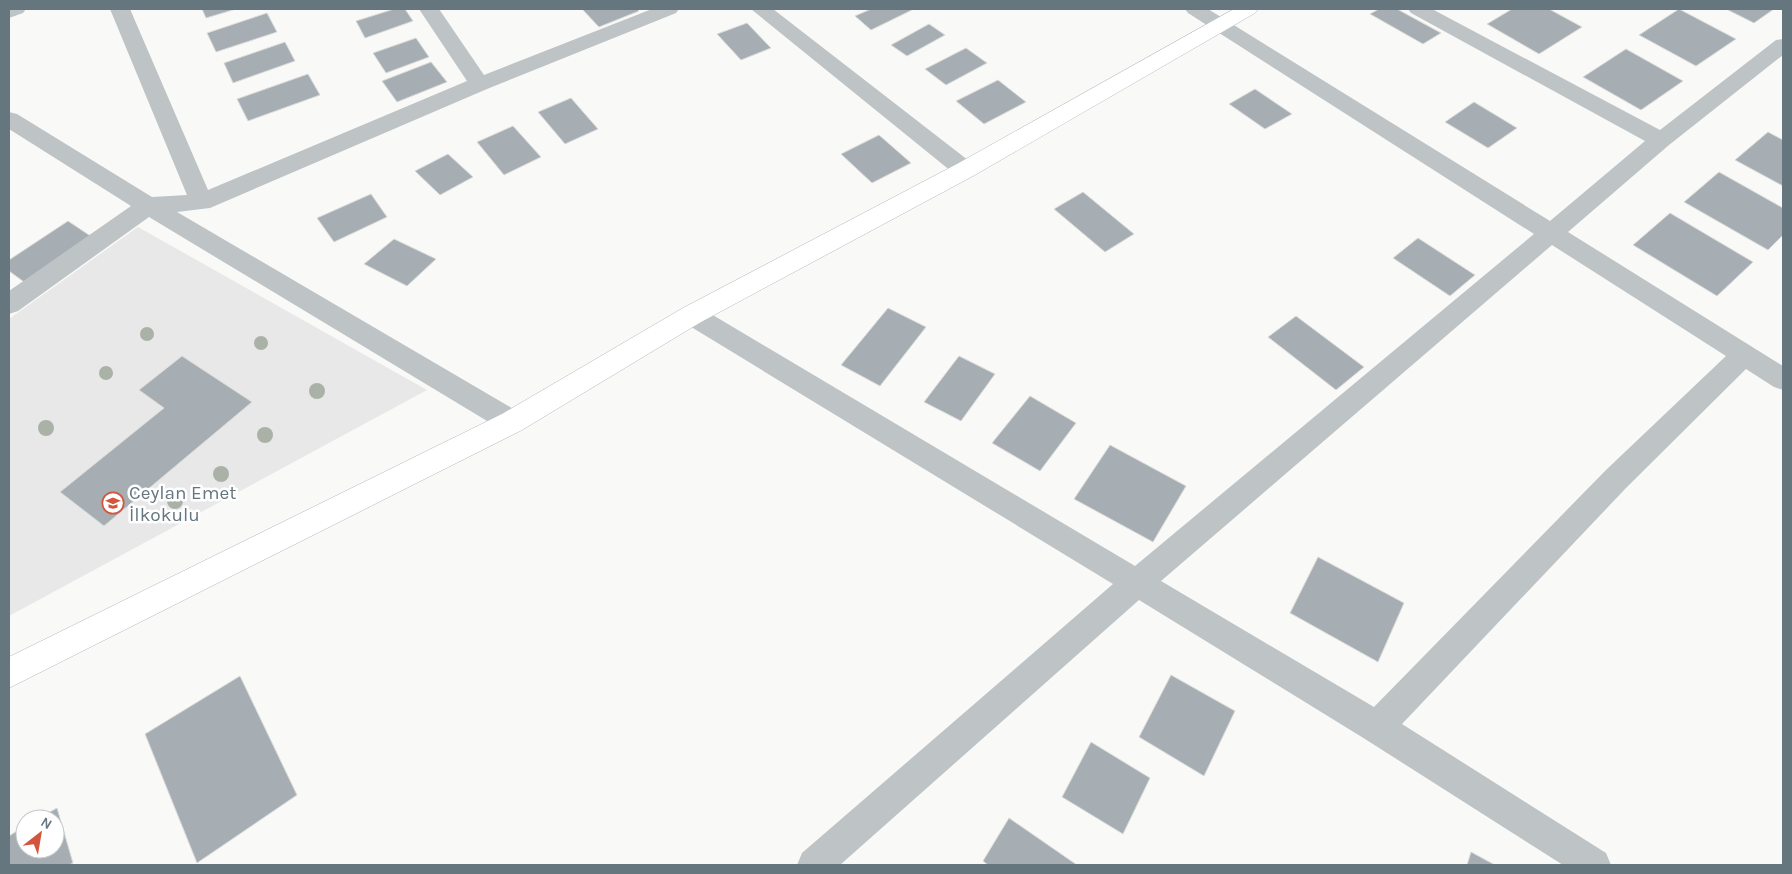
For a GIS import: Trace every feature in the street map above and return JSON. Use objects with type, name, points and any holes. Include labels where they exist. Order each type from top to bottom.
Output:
[{"type":"street","points":[[9,12],[16,9]]},
{"type":"street","points":[[120,9],[202,202]]},
{"type":"street","points":[[429,9],[480,84]]},
{"type":"street","points":[[9,304],[148,206],[202,202],[480,84],[669,9]]},
{"type":"street","points":[[761,9],[965,170]]},
{"type":"street","points":[[1195,9],[1783,379]]},
{"type":"street","points":[[9,673],[512,422],[692,315],[965,170],[1248,9]]},
{"type":"street","points":[[1418,9],[1661,140]]},
{"type":"street","points":[[814,865],[1138,582],[1661,140],[1783,45]]},
{"type":"street","points":[[9,119],[148,206],[512,422]]},
{"type":"street","points":[[692,315],[1377,727],[1594,865]]},
{"type":"street","points":[[1377,727],[1616,479],[1744,355]]},
{"type":"shaded area","name":"Ceylan Emet İlkokulu","points":[[138,227],[427,390],[9,616],[9,319]]},
{"type":"building","points":[[202,9],[236,9],[206,18]]},
{"type":"building","points":[[394,9],[405,9],[413,21],[365,38],[356,21]]},
{"type":"building","points":[[582,9],[637,9],[639,11],[599,27]]},
{"type":"building","points":[[871,9],[914,9],[871,30],[855,16]]},
{"type":"building","points":[[1379,9],[1397,9],[1441,33],[1423,44],[1370,14]]},
{"type":"building","points":[[1512,9],[1549,9],[1582,27],[1539,54],[1487,24]]},
{"type":"building","points":[[1679,9],[1736,39],[1696,66],[1639,35]]},
{"type":"building","points":[[1726,9],[1774,9],[1754,23]]},
{"type":"building","points":[[267,13],[277,32],[216,52],[207,33]]},
{"type":"building","points":[[747,23],[771,48],[741,60],[717,34]]},
{"type":"building","points":[[929,24],[945,35],[907,56],[891,45]]},
{"type":"building","points":[[416,38],[429,57],[386,73],[373,53]]},
{"type":"building","points":[[285,42],[295,61],[233,83],[224,63]]},
{"type":"building","points":[[966,48],[987,63],[946,85],[925,69]]},
{"type":"building","points":[[1626,49],[1683,81],[1641,110],[1583,77]]},
{"type":"building","points":[[431,62],[447,82],[397,102],[382,81]]},
{"type":"building","points":[[308,74],[320,95],[248,121],[237,99]]},
{"type":"building","points":[[998,80],[1026,102],[984,124],[956,101]]},
{"type":"building","points":[[1255,89],[1292,114],[1265,129],[1229,104]]},
{"type":"building","points":[[571,98],[598,129],[565,144],[538,112]]},
{"type":"building","points":[[1474,102],[1517,128],[1488,148],[1445,122]]},
{"type":"building","points":[[513,126],[541,157],[504,175],[477,142]]},
{"type":"building","points":[[1768,132],[1783,140],[1783,186],[1735,160]]},
{"type":"building","points":[[879,135],[911,163],[872,183],[841,154]]},
{"type":"building","points":[[448,154],[473,177],[440,195],[415,171]]},
{"type":"building","points":[[1719,172],[1783,208],[1783,235],[1768,250],[1684,202]]},
{"type":"building","points":[[1083,192],[1134,234],[1105,252],[1054,209]]},
{"type":"building","points":[[371,194],[387,217],[334,242],[317,218]]},
{"type":"building","points":[[1670,213],[1753,262],[1717,296],[1633,245]]},
{"type":"building","points":[[68,221],[98,241],[31,287],[9,271],[9,260]]},
{"type":"building","points":[[1418,238],[1475,275],[1450,296],[1393,258]]},
{"type":"building","points":[[394,239],[436,259],[407,286],[364,264]]},
{"type":"building","points":[[888,308],[926,327],[880,386],[841,365]]},
{"type":"building","points":[[1296,316],[1364,367],[1336,390],[1268,337]]},
{"type":"building","points":[[182,356],[252,402],[104,526],[60,492],[164,408],[139,390]]},
{"type":"building","points":[[959,356],[995,374],[961,421],[924,402]]},
{"type":"building","points":[[1030,396],[1076,423],[1040,471],[992,443]]},
{"type":"building","points":[[1110,445],[1186,486],[1153,542],[1074,499]]},
{"type":"building","points":[[1318,557],[1404,603],[1378,662],[1290,613]]},
{"type":"building","points":[[1171,675],[1235,711],[1204,776],[1139,737]]},
{"type":"building","points":[[240,676],[297,795],[197,863],[145,734]]},
{"type":"building","points":[[1091,742],[1150,778],[1123,834],[1062,797]]},
{"type":"building","points":[[1009,818],[1077,865],[988,865],[983,861]]},
{"type":"building","points":[[15,832],[15,859],[65,859],[65,836],[73,863],[69,865],[9,865],[9,836]]},
{"type":"building","points":[[1471,852],[1495,865],[1467,865]]},
{"type":"place","name":"Ceylan Emet İlkokulu","points":[[113,503]]}]
